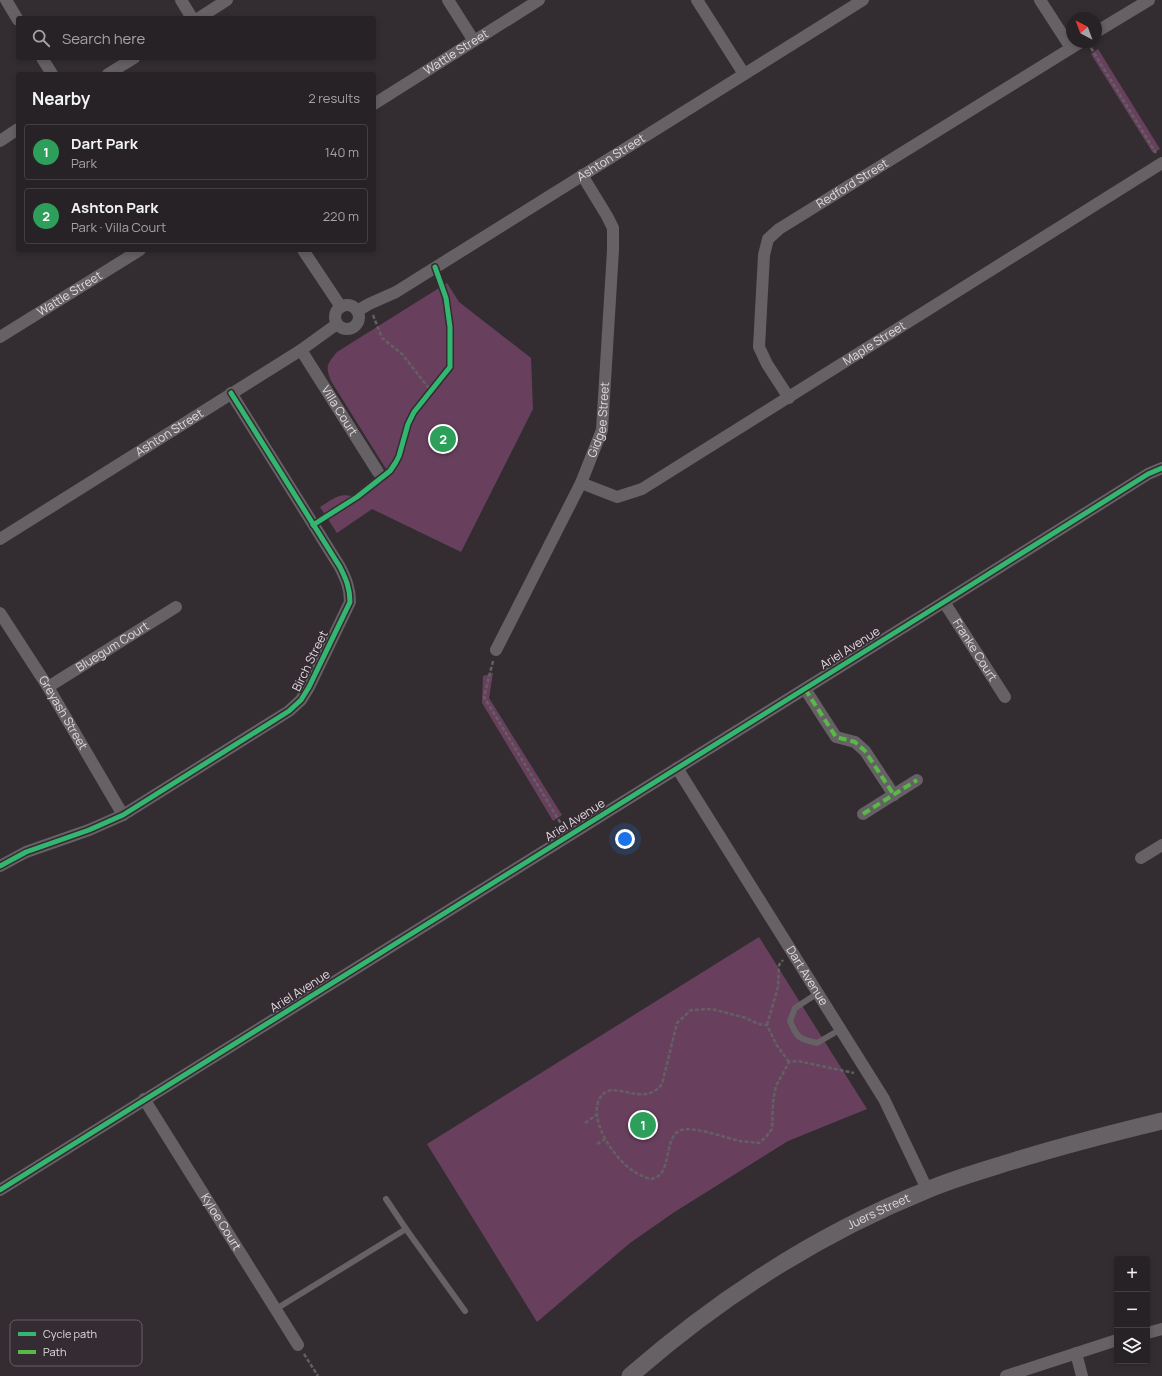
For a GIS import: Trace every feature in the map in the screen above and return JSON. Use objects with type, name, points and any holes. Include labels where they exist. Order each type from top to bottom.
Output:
[{"type":"street","points":[[6,0],[16,17]]},
{"type":"street","points":[[181,0],[191,16]]},
{"type":"street","points":[[202,16],[227,0]]},
{"type":"street","points":[[448,0],[474,41]]},
{"type":"street","name":"Wattle Street","points":[[376,103],[539,0]]},
{"type":"street","points":[[697,0],[744,74]]},
{"type":"street","name":"Ashton Street","points":[[357,311],[396,292],[863,0]]},
{"type":"street","points":[[1040,0],[1066,32]]},
{"type":"street","points":[[1102,28],[1149,0]]},
{"type":"street","name":"Redford Street","points":[[789,398],[767,364],[759,347],[764,255],[768,239],[779,229],[1071,48]]},
{"type":"street","points":[[43,60],[51,72]]},
{"type":"street","points":[[111,72],[131,60]]},
{"type":"street","points":[[0,141],[16,130]]},
{"type":"street","name":"Maple Street","points":[[582,482],[617,497],[642,489],[789,398],[1160,159]]},
{"type":"street","name":"Gidgee Street","points":[[496,650],[582,482],[602,430],[614,241],[613,228],[582,175]]},
{"type":"street","name":"Wattle Street","points":[[0,337],[137,252]]},
{"type":"street","points":[[305,252],[341,307]]},
{"type":"street","points":[[351,306],[357,311],[358,318],[353,327],[346,329],[337,324],[335,317],[336,313],[341,307],[351,306]]},
{"type":"street","name":"Ashton Street","points":[[0,539],[301,350],[337,324]]},
{"type":"street","name":"Villa Court","points":[[301,350],[378,472]]},
{"type":"street","name":"Birch Street","points":[[0,866],[26,852],[89,830],[123,815],[277,720],[296,706],[309,687],[350,602],[350,591],[340,567],[231,393]]},
{"type":"street","name":"Ariel Avenue","points":[[0,1190],[1148,474],[1162,468]]},
{"type":"street","name":"Franke Court","points":[[944,602],[1005,697]]},
{"type":"street","name":"Bluegum Court","points":[[48,687],[176,607]]},
{"type":"street","name":"Greyash Street","points":[[0,613],[48,687],[123,815]]},
{"type":"street","points":[[805,689],[836,737],[855,742],[865,751],[894,795]]},
{"type":"street","name":"Dart Avenue","points":[[677,768],[884,1099],[927,1190]]},
{"type":"street","points":[[863,814],[918,780]]},
{"type":"street","points":[[1141,858],[1162,845]]},
{"type":"street","name":"Kyloe Court","points":[[144,1099],[298,1345]]},
{"type":"street","name":"Juers Street","points":[[630,1376],[697,1322],[739,1292],[788,1260],[833,1234],[885,1208],[978,1171],[1091,1137],[1162,1121]]},
{"type":"street","points":[[1150,1332],[1162,1329]]},
{"type":"street","points":[[1006,1376],[1114,1341]]},
{"type":"street","points":[[1076,1353],[1082,1376]]},
{"type":"lane","points":[[818,993],[794,1008],[790,1021],[796,1034],[804,1040],[817,1043],[841,1029]]},
{"type":"lane","points":[[386,1199],[465,1311]]},
{"type":"lane","points":[[276,1309],[406,1229]]},
{"type":"path","points":[[1091,48],[1160,159]]},
{"type":"path","points":[[369,304],[382,338],[402,354],[431,391]]},
{"type":"path","points":[[427,396],[436,386]]},
{"type":"path","points":[[496,650],[484,697],[568,836]]},
{"type":"path","points":[[790,1062],[776,1044],[767,1025],[778,987],[779,965],[793,952]]},
{"type":"path","points":[[767,1025],[758,1024],[746,1018],[712,1009],[690,1010],[677,1023],[662,1084],[657,1090],[639,1095],[615,1090],[606,1091],[600,1097],[598,1114],[601,1130],[605,1139],[615,1155],[625,1165],[636,1174],[650,1179],[658,1176],[664,1168],[674,1135],[681,1131],[690,1129],[740,1141],[758,1143],[766,1137],[772,1129],[773,1102],[776,1086],[790,1062]]},
{"type":"path","points":[[790,1062],[798,1061],[870,1077]]},
{"type":"path","points":[[585,1123],[598,1114]]},
{"type":"path","points":[[597,1144],[605,1139]]},
{"type":"path","points":[[298,1345],[318,1376]]},
{"type":"shaded area","points":[[1098,49],[1160,149],[1153,153],[1091,54]]},
{"type":"shaded area","points":[[447,283],[459,302],[531,358],[533,409],[461,552],[372,509],[337,533],[320,507],[338,496],[352,496],[386,469],[331,381],[328,372],[328,365],[337,352]]},
{"type":"shaded area","points":[[493,673],[489,698],[562,815],[553,821],[482,703],[483,676]]},
{"type":"shaded area","points":[[759,937],[867,1109],[788,1141],[673,1213],[630,1243],[537,1322],[427,1144]]},
{"type":"marked path","points":[[805,689],[836,737],[855,742],[865,751],[894,795]]},
{"type":"marked path","points":[[863,814],[917,780]]},
{"type":"cycle path","points":[[313,525],[357,497],[390,471],[399,456],[408,424],[414,412],[450,367],[450,327],[446,298],[435,267]]},
{"type":"cycle path","points":[[0,866],[26,852],[89,830],[123,815],[289,711],[301,700],[309,687],[350,602],[346,580],[340,567],[231,393]]},
{"type":"cycle path","points":[[0,1190],[1148,474],[1162,468]]},
{"type":"place","name":"Ashton Park","points":[[443,439]]},
{"type":"place","name":"Dart Park","points":[[643,1125]]}]
